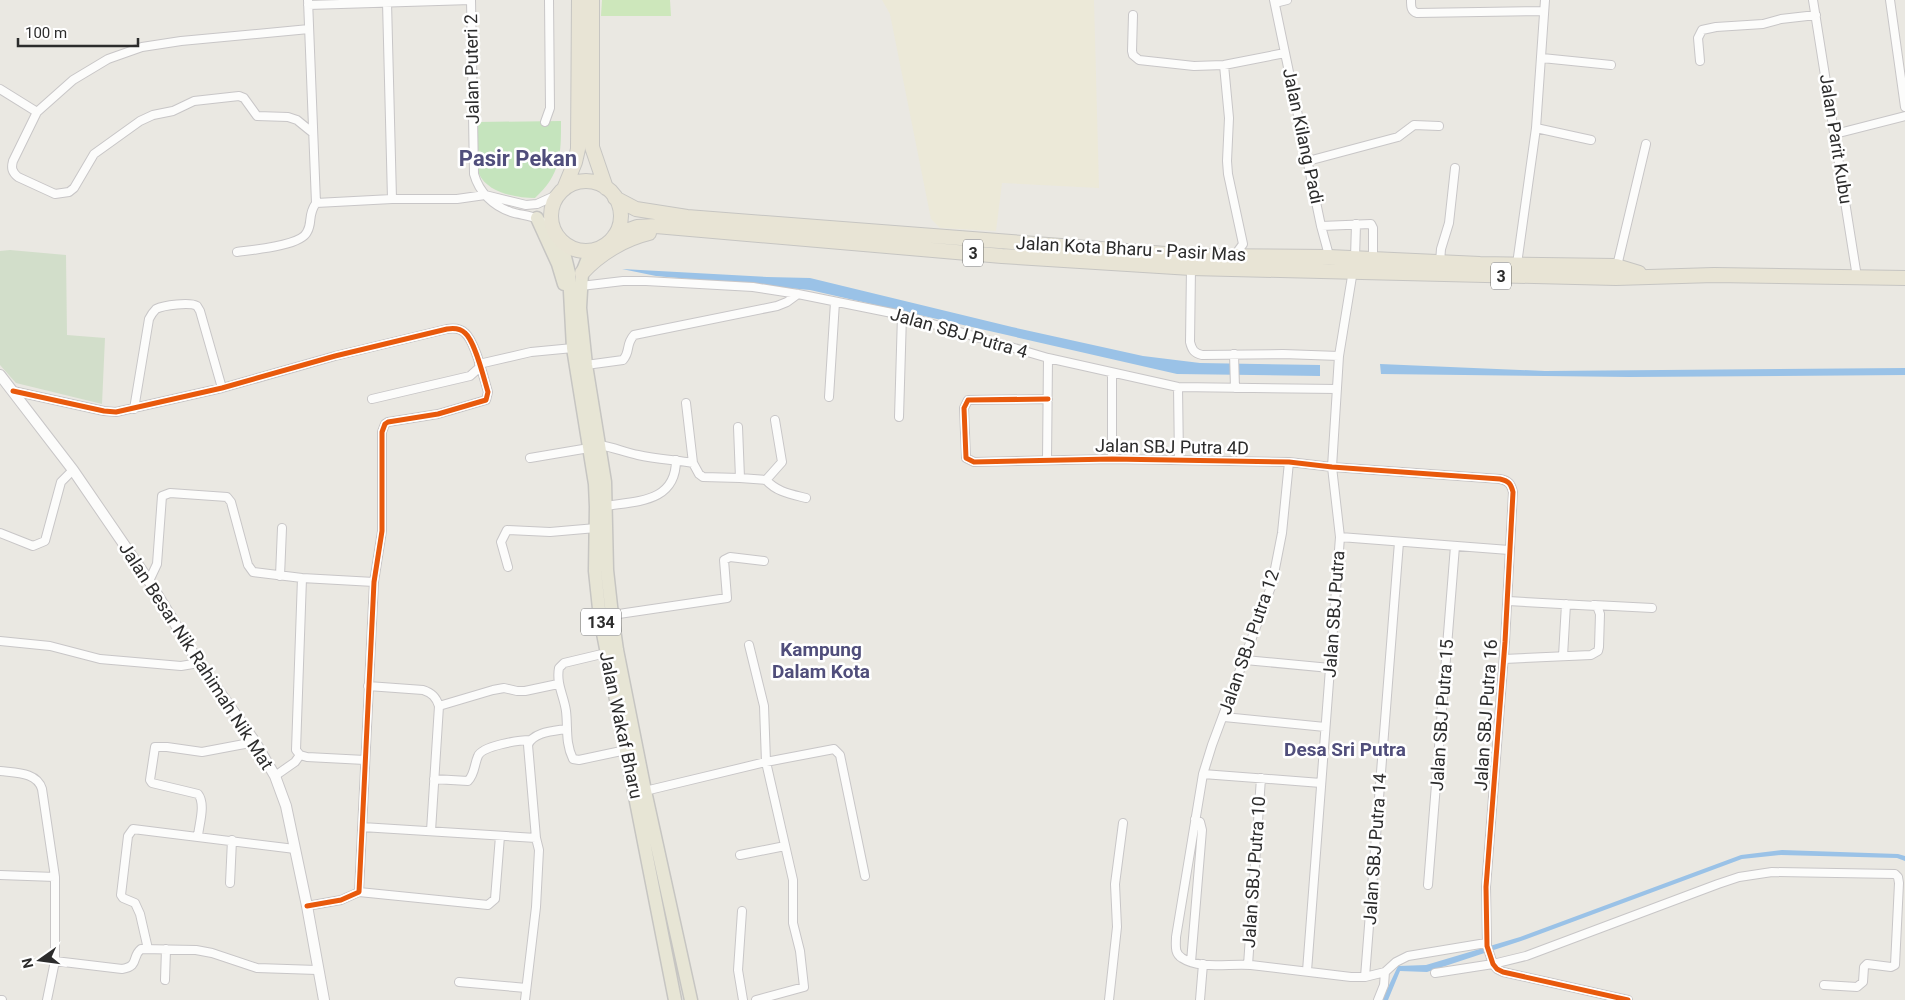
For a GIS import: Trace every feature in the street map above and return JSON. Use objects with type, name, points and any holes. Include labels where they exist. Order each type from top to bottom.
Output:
[{"type":"highway","points":[[579,0],[578,149],[575,162],[562,192],[552,208],[551,215],[558,235],[577,250],[595,250],[603,247],[615,235],[619,226],[620,216],[619,206],[610,193],[592,147],[592,0]]},
{"type":"highway","points":[[562,192],[570,185],[592,182],[610,193]]},
{"type":"highway","name":"Jalan Kota Bharu - Pasir Mas","points":[[610,193],[636,208],[687,217],[1192,256],[1239,250],[1330,257],[1440,262],[1617,266],[1649,276]]},
{"type":"highway","name":"Jalan Kota Bharu - Pasir Mas","points":[[615,235],[628,229],[644,226],[1002,256],[1192,268],[1616,278],[1714,275],[1905,278]]},
{"type":"highway","points":[[582,279],[599,258],[628,240],[669,228]]},
{"type":"main road","points":[[537,218],[562,274],[572,331]]},
{"type":"main road","name":"Jalan Wakaf Bharu","points":[[558,235],[569,273],[573,348],[594,447],[605,482],[607,570],[617,650],[645,791],[691,1000]]},
{"type":"main road","name":"Jalan Wakaf Bharu","points":[[595,250],[588,258],[582,279],[580,308],[594,447],[595,571],[606,653],[675,1000]]},
{"type":"street","points":[[237,252],[266,248],[302,238],[307,234],[310,212],[316,203],[308,3],[471,0]]},
{"type":"street","name":"Jalan Puteri 2","points":[[471,0],[474,174],[478,186],[485,195]]},
{"type":"street","points":[[545,122],[550,108],[549,0]]},
{"type":"street","points":[[1274,1],[1287,0]]},
{"type":"street","points":[[1411,0],[1413,12],[1417,13],[1544,11]]},
{"type":"street","points":[[1517,264],[1536,128],[1545,0]]},
{"type":"street","name":"Jalan Parit Kubu","points":[[1813,0],[1857,277]]},
{"type":"street","points":[[1890,0],[1905,107]]},
{"type":"street","name":"Jalan Kilang Padi","points":[[1274,1],[1321,226],[1334,272]]},
{"type":"street","points":[[387,2],[392,199]]},
{"type":"street","points":[[1133,14],[1132,51],[1135,58],[1173,64],[1224,64],[1285,53]]},
{"type":"street","points":[[1700,61],[1698,38],[1702,30],[1716,26],[1764,24],[1782,19],[1816,15]]},
{"type":"street","points":[[309,29],[182,41],[142,47],[108,59],[73,80],[37,112],[12,161],[11,167],[13,173],[18,177],[55,194],[68,192],[74,188],[94,154],[140,121],[173,111],[194,101],[239,96],[244,98],[257,116],[288,117],[297,120],[314,134]]},
{"type":"street","points":[[1542,58],[1612,65]]},
{"type":"street","points":[[1224,64],[1229,118],[1228,174],[1239,250]]},
{"type":"street","points":[[0,88],[37,112]]},
{"type":"street","points":[[1835,134],[1905,116]]},
{"type":"street","points":[[1308,161],[1368,143],[1398,137],[1414,125],[1439,126]]},
{"type":"street","points":[[1536,128],[1590,140]]},
{"type":"street","points":[[1617,266],[1646,144]]},
{"type":"street","points":[[1440,262],[1441,248],[1449,223],[1455,168]]},
{"type":"street","points":[[316,203],[392,199],[457,199],[485,195],[526,206],[537,204],[562,192]]},
{"type":"street","points":[[485,195],[510,212],[537,218],[558,235]]},
{"type":"street","name":"Jalan SBJ Putra","points":[[1306,972],[1340,538],[1332,467],[1339,356],[1355,258],[1356,224]]},
{"type":"street","points":[[1321,226],[1371,224],[1373,228],[1373,259]]},
{"type":"street","points":[[1192,268],[1190,342],[1192,350],[1196,353],[1202,355],[1234,356],[1339,356]]},
{"type":"street","name":"Jalan SBJ Putra 4","points":[[582,279],[753,287],[798,294],[902,315],[1048,358],[1178,387],[1234,386],[1337,389]]},
{"type":"street","points":[[586,365],[623,360],[627,356],[628,341],[634,335],[777,306],[798,294]]},
{"type":"street","points":[[829,397],[835,302]]},
{"type":"street","points":[[134,409],[149,319],[155,310],[161,308],[193,304],[197,306],[222,388]]},
{"type":"street","points":[[899,417],[902,315]]},
{"type":"street","points":[[13,391],[116,412],[222,388],[344,353],[447,329],[457,328],[466,333],[488,392],[486,400],[438,414],[390,421],[383,426],[382,531],[374,582],[359,892]]},
{"type":"street","points":[[372,399],[470,376],[479,365],[531,352],[573,348]]},
{"type":"street","points":[[1234,356],[1234,386]]},
{"type":"street","points":[[1047,460],[1048,358]]},
{"type":"street","points":[[1112,373],[1112,460]]},
{"type":"street","name":"Jalan Besar Nik Rahimah Nik Mat","points":[[1,377],[73,470],[149,582],[199,663],[255,742],[275,776],[286,806],[324,1000]]},
{"type":"street","points":[[1178,387],[1179,460]]},
{"type":"street","name":"Jalan SBJ Putra 4D","points":[[1048,398],[968,400],[964,408],[965,454],[970,461],[1179,460],[1289,462],[1332,467],[1500,479],[1506,480],[1511,484],[1512,489]]},
{"type":"street","points":[[686,403],[693,463],[699,474],[703,477],[766,480],[773,488],[781,492],[806,498]]},
{"type":"street","points":[[766,480],[782,462],[775,420]]},
{"type":"street","points":[[738,428],[740,478]]},
{"type":"street","points":[[530,458],[594,447],[616,448],[649,458],[693,463]]},
{"type":"street","points":[[606,506],[658,496],[673,481],[676,472],[676,460]]},
{"type":"street","name":"Jalan SBJ Putra 12","points":[[1195,819],[1200,822],[1202,830],[1191,962],[1184,960],[1178,955],[1176,937],[1195,819],[1203,774],[1272,584],[1278,562],[1289,462]]},
{"type":"street","points":[[0,533],[33,546],[45,541],[61,482],[73,470]]},
{"type":"street","name":"Jalan SBJ Putra 16","points":[[1491,960],[1487,945],[1486,888],[1508,601],[1512,489]]},
{"type":"street","points":[[149,582],[156,564],[162,496],[170,494],[227,497],[231,502],[250,570],[257,574],[374,582]]},
{"type":"street","points":[[280,576],[282,528]]},
{"type":"street","points":[[508,567],[501,542],[507,530],[550,532],[596,528]]},
{"type":"street","points":[[1340,538],[1509,550]]},
{"type":"street","name":"Jalan SBJ Putra 14","points":[[1365,977],[1399,542]]},
{"type":"street","name":"Jalan SBJ Putra 15","points":[[1428,885],[1455,546]]},
{"type":"street","points":[[612,616],[727,598],[724,560],[730,557],[764,561]]},
{"type":"street","points":[[302,578],[296,750],[300,755],[307,757],[365,760]]},
{"type":"street","points":[[1508,601],[1652,608]]},
{"type":"street","points":[[1563,656],[1566,604]]},
{"type":"street","points":[[1504,659],[1591,655],[1598,651],[1600,609],[1592,605]]},
{"type":"street","points":[[0,641],[50,646],[100,659],[181,666],[199,663]]},
{"type":"street","points":[[749,645],[764,706],[766,762],[793,880],[793,923],[800,951],[804,987],[756,1000]]},
{"type":"street","points":[[606,653],[561,664],[558,671],[558,684],[566,711],[566,729],[570,753],[573,759],[576,760],[626,750]]},
{"type":"street","points":[[1245,660],[1330,668]]},
{"type":"street","points":[[439,706],[493,690],[504,688],[525,691],[558,684]]},
{"type":"street","points":[[368,686],[423,690],[430,692],[436,698],[439,706],[431,831]]},
{"type":"street","points":[[1224,717],[1325,726]]},
{"type":"street","points":[[434,779],[468,781],[472,777],[479,754],[484,748],[530,740],[541,734],[566,729]]},
{"type":"street","points":[[526,1000],[536,907],[539,850],[536,838],[528,749],[530,740]]},
{"type":"street","points":[[198,836],[202,802],[200,796],[152,783],[150,780],[155,747],[167,746],[202,752],[255,742]]},
{"type":"street","points":[[645,791],[766,762],[834,749],[838,751],[865,876]]},
{"type":"street","points":[[275,776],[295,762],[300,755]]},
{"type":"street","points":[[0,771],[32,776],[41,785],[55,877],[55,961],[47,1000]]},
{"type":"street","points":[[1203,774],[1321,782]]},
{"type":"street","name":"Jalan SBJ Putra 10","points":[[1248,965],[1261,778]]},
{"type":"street","points":[[1109,1000],[1117,927],[1115,884],[1123,822]]},
{"type":"street","points":[[362,827],[536,838]]},
{"type":"street","points":[[148,949],[140,914],[135,904],[123,898],[121,894],[129,832],[137,828],[295,849]]},
{"type":"street","points":[[307,906],[341,900],[359,892],[488,906],[495,899],[500,836]]},
{"type":"street","points":[[230,883],[232,840]]},
{"type":"street","points":[[740,855],[785,846]]},
{"type":"street","points":[[1435,973],[1544,950],[1718,884],[1754,874],[1772,872],[1895,874],[1898,877],[1899,883],[1895,965],[1888,967],[1867,964],[1864,967],[1863,982],[1857,987],[1824,985]]},
{"type":"street","points":[[0,875],[55,877]]},
{"type":"street","points":[[742,911],[738,970],[743,1000]]},
{"type":"street","points":[[1191,962],[1248,965],[1365,977],[1385,972],[1396,962],[1408,956],[1487,945]]},
{"type":"street","points":[[55,961],[127,968],[133,965],[138,951],[141,949],[196,950],[212,953],[257,968],[317,970]]},
{"type":"street","points":[[165,980],[166,949]]},
{"type":"street","points":[[1491,960],[1497,970],[1628,1000]]},
{"type":"street","points":[[1200,1000],[1203,964]]},
{"type":"street","points":[[1378,1000],[1384,985],[1385,972]]},
{"type":"street","points":[[459,982],[526,988]]},
{"type":"shaded area","points":[[882,0],[1094,0],[1099,188],[1002,183],[996,231],[940,228],[931,219],[890,14]]},
{"type":"green space","points":[[602,0],[670,0],[671,16],[601,16]]},
{"type":"green space","points":[[561,121],[560,154],[555,172],[544,189],[535,198],[503,193],[489,186],[483,180],[478,170],[478,122]]},
{"type":"green space","points":[[10,250],[66,255],[67,335],[105,338],[102,404],[16,383],[0,365],[0,251]]},
{"type":"water","points":[[622,269],[810,278],[1012,327],[1143,356],[1200,363],[1320,365],[1320,376],[1177,374],[810,290],[656,276]]},
{"type":"water","points":[[1380,364],[1545,371],[1905,368],[1905,375],[1629,377],[1381,374]]},
{"type":"water","points":[[1782,850],[1898,854],[1905,856],[1905,861],[1897,858],[1781,855],[1742,859],[1521,941],[1427,972],[1400,971],[1388,1000],[1382,1000],[1398,966],[1426,965],[1520,937],[1741,855]]},
{"type":"cycle path","points":[[13,391],[116,412],[222,388],[335,356],[447,329],[461,330],[469,337],[479,361],[488,392],[486,400],[438,414],[388,422],[385,424],[382,432],[382,531],[374,582],[359,892],[341,900],[307,906]]},
{"type":"cycle path","points":[[1048,399],[968,400],[964,408],[966,458],[974,462],[1112,459],[1289,462],[1332,467],[1500,479],[1509,483],[1513,492],[1505,642],[1486,887],[1487,946],[1493,964],[1503,972],[1628,1000]]},
{"type":"district","name":"Pasir Pekan","points":[[518,158]]},
{"type":"district","name":"Kampung Dalam Kota","points":[[821,660]]},
{"type":"district","name":"Desa Sri Putra","points":[[1345,749]]}]
